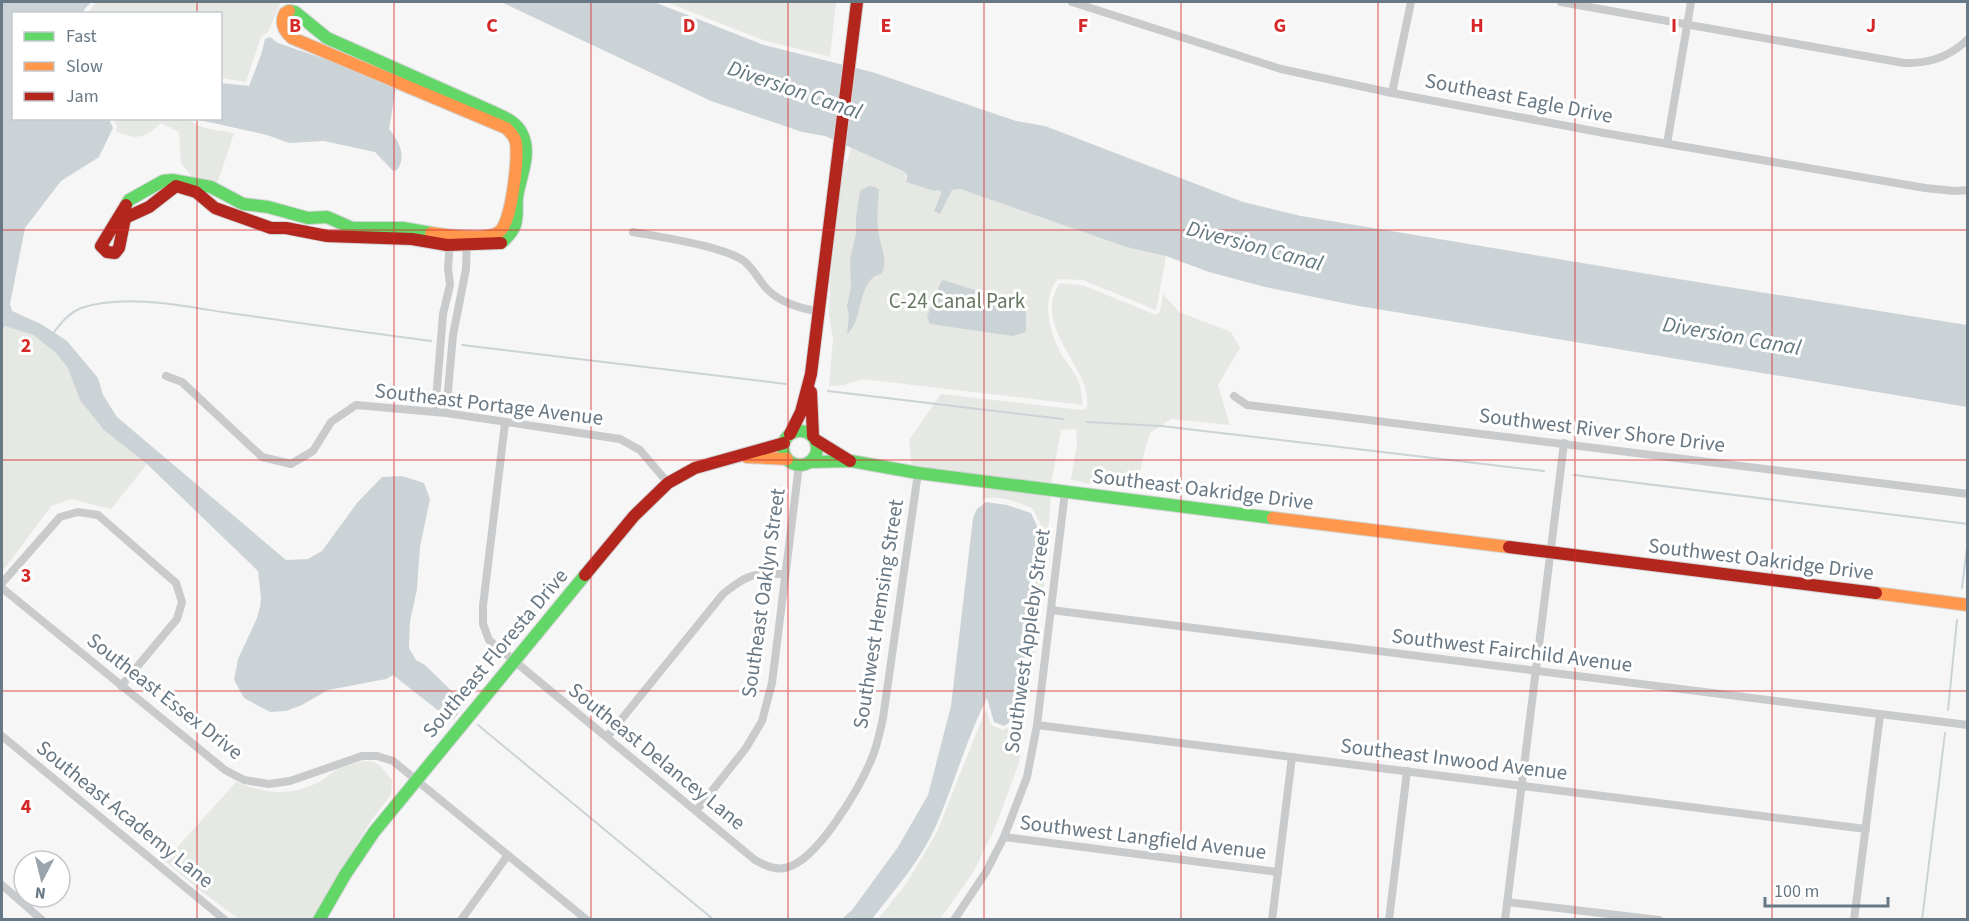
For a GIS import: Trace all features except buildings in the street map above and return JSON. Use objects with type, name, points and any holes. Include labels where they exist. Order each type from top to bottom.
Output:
[{"type":"street","points":[[810,378],[815,438],[818,444],[816,454],[799,462],[784,454],[787,438],[801,412],[810,378],[857,2]]},
{"type":"street","name":"Southeast Eagle Drive","points":[[1077,2],[1281,69],[1392,93],[1666,144],[1939,190],[1968,190]]},
{"type":"street","points":[[1392,93],[1411,2]]},
{"type":"street","points":[[1561,2],[1904,63],[1936,59],[1959,47],[1968,39]]},
{"type":"street","points":[[1666,144],[1691,2]]},
{"type":"street","points":[[184,184],[214,208],[260,225],[327,236],[403,228],[451,241],[467,241],[499,232],[508,217],[516,184],[525,140],[522,131],[511,127],[493,112],[422,86],[353,56],[292,38],[283,28],[282,18],[289,11],[295,12],[353,56]]},
{"type":"street","points":[[120,219],[129,200],[172,180],[184,184],[211,187],[243,204],[268,207],[308,218],[327,217],[360,232]]},
{"type":"street","points":[[281,228],[284,212]]},
{"type":"street","points":[[633,232],[728,252],[745,262],[769,291],[809,310],[818,311]]},
{"type":"street","points":[[435,412],[443,314],[450,285],[448,268],[451,241]]},
{"type":"street","points":[[446,413],[453,335],[466,269],[467,241]]},
{"type":"street","points":[[438,372],[449,373]]},
{"type":"street","name":"Southeast Portage Avenue","points":[[166,376],[182,382],[262,457],[291,464],[313,451],[331,422],[356,405],[446,413],[620,439],[640,450],[668,483]]},
{"type":"street","name":"Southwest River Shore Drive","points":[[1234,396],[1247,405],[1968,494]]},
{"type":"street","name":"Southeast Delancey Lane","points":[[505,423],[483,606],[483,624],[489,640],[755,860],[767,866],[784,868]]},
{"type":"street","points":[[787,438],[795,431],[805,431],[815,438]]},
{"type":"street","name":"Southeast Floresta Drive","points":[[319,920],[345,875],[374,832],[634,516],[668,483],[695,468],[740,456],[787,438]]},
{"type":"street","name":"Southeast Oakridge Drive","points":[[815,438],[851,461]]},
{"type":"street","points":[[1505,920],[1564,443]]},
{"type":"street","name":"Southeast Floresta Drive","points":[[740,456],[799,462]]},
{"type":"street","name":"Southeast Oakridge Drive","points":[[799,462],[851,461],[918,473],[1550,552]]},
{"type":"street","name":"Southeast Oaklyn Street","points":[[696,811],[747,748],[762,721],[772,683],[799,462]]},
{"type":"street","name":"Southwest Hemsing Street","points":[[784,868],[799,863],[816,847],[835,823],[859,785],[873,757],[883,718],[918,473]]},
{"type":"street","name":"Southwest Appleby Street","points":[[954,920],[986,872],[1004,837],[1026,777],[1038,725],[1065,492]]},
{"type":"street","points":[[2,583],[60,518],[78,512],[98,514],[176,583],[182,602],[177,619],[121,686]]},
{"type":"street","name":"Southwest Oakridge Drive","points":[[1550,552],[1968,605]]},
{"type":"street","points":[[607,737],[723,594],[742,578],[756,574],[784,574]]},
{"type":"street","name":"Southeast Essex Drive","points":[[2,588],[225,770],[244,780],[269,784],[290,781],[362,756],[377,756],[393,761],[587,920]]},
{"type":"street","name":"Southwest Fairchild Avenue","points":[[1051,610],[1968,725]]},
{"type":"street","points":[[1854,920],[1880,715]]},
{"type":"street","name":"Southeast Inwood Avenue","points":[[1038,725],[1866,829]]},
{"type":"street","name":"Southeast Academy Lane","points":[[2,736],[225,920]]},
{"type":"street","points":[[1272,920],[1292,757]]},
{"type":"street","points":[[1389,920],[1407,771]]},
{"type":"street","name":"Southwest Langfield Avenue","points":[[1004,837],[1278,872]]},
{"type":"street","points":[[461,920],[508,855]]},
{"type":"street","points":[[2,885],[42,920]]},
{"type":"street","points":[[1507,902],[1659,920]]},
{"type":"green space","points":[[96,2],[281,2],[268,32],[261,37],[246,82],[222,78],[222,12],[89,12]]},
{"type":"green space","points":[[666,2],[836,2],[830,57],[763,40]]},
{"type":"green space","points":[[114,120],[191,120],[204,127],[234,133],[216,184],[194,179],[181,163],[179,132],[161,123],[145,135],[135,137],[116,131]]},
{"type":"green space","name":"C-24 Canal Park","points":[[851,148],[905,172],[906,182],[934,191],[940,190],[941,194],[934,211],[940,214],[952,190],[960,189],[1126,247],[1166,256],[1156,310],[1083,280],[1058,279],[1053,287],[1048,304],[1052,332],[1059,350],[1077,378],[1083,405],[862,379],[844,385],[829,386],[833,339],[829,314],[830,283],[843,162],[847,162]]},
{"type":"green space","points":[[1060,283],[1082,285],[1156,315],[1160,312],[1163,294],[1179,312],[1231,332],[1240,348],[1218,385],[1230,425],[1171,419],[1150,433],[1142,460],[1140,477],[1129,486],[1096,485],[1071,480],[1077,443],[1076,429],[1061,430],[1051,485],[912,466],[909,440],[941,394],[1086,409],[1087,395],[1082,380],[1058,333],[1053,316],[1053,300]]},
{"type":"green space","points":[[2,313],[60,346],[147,464],[111,509],[71,499],[51,506],[2,572]]},
{"type":"green space","points":[[984,487],[1051,495],[1044,586],[1019,763],[994,830],[974,871],[940,919],[877,920],[906,884],[937,832],[986,709],[991,725],[1003,730],[1023,717],[1041,525],[1032,508],[1000,498],[981,500]]},
{"type":"green space","points":[[363,761],[377,763],[383,768],[392,780],[391,795],[372,819],[312,919],[239,919],[165,861],[236,782],[258,789],[288,792],[309,786],[321,781],[336,770]]},
{"type":"water","points":[[2,2],[91,2],[84,12],[12,12],[12,120],[109,120],[113,128],[99,157],[61,181],[25,228],[10,304],[12,311],[41,324],[67,341],[98,378],[103,395],[117,417],[286,560],[308,559],[322,551],[357,503],[382,477],[402,476],[424,483],[430,499],[420,547],[417,589],[410,621],[409,648],[416,660],[425,665],[465,704],[453,720],[393,675],[386,679],[328,690],[286,711],[270,712],[244,698],[234,680],[238,659],[260,607],[258,571],[147,464],[104,430],[80,400],[68,368],[57,354],[34,335],[5,326],[2,329]]},
{"type":"water","name":"Diversion Canal","points":[[501,2],[654,2],[764,45],[872,72],[1016,121],[1045,126],[1243,202],[1301,216],[1967,325],[1967,407],[1353,305],[1265,287],[1209,272],[1166,256],[1126,247],[960,189],[952,190],[940,214],[934,211],[941,194],[940,190],[934,191],[906,182],[905,172],[825,136],[802,132],[711,101]]},
{"type":"water","points":[[270,37],[278,43],[391,82],[396,88],[389,129],[396,138],[402,154],[397,170],[393,171],[375,152],[324,141],[289,143],[267,135],[200,120],[222,120],[222,83],[249,86],[265,39]]},
{"type":"water","points":[[869,186],[879,190],[878,224],[884,268],[882,273],[875,276],[865,289],[855,322],[847,334],[849,315],[847,306],[851,287],[850,259],[856,234],[856,217],[860,191]]},
{"type":"water","points":[[943,280],[1016,303],[1026,311],[1026,332],[1013,336],[930,324],[927,317]]},
{"type":"water","points":[[986,502],[1007,505],[1031,513],[1037,526],[1019,716],[1004,726],[994,722],[987,698],[935,828],[914,864],[872,919],[842,919],[852,910],[898,847],[928,795],[951,706],[973,518],[977,509]]},
{"type":"waterway","points":[[54,332],[69,315],[81,308],[97,304],[133,301],[170,304],[431,341]]},
{"type":"waterway","points":[[462,345],[786,384]]},
{"type":"waterway","points":[[828,391],[1063,419]]},
{"type":"waterway","points":[[1087,422],[1161,426],[1544,471]]},
{"type":"waterway","points":[[1574,475],[1968,524]]},
{"type":"waterway","points":[[1962,588],[1968,539]]},
{"type":"waterway","points":[[1948,710],[1957,620]]},
{"type":"waterway","points":[[478,725],[714,920]]},
{"type":"waterway","points":[[1922,920],[1945,733]]},
{"type":"traffic: fast","points":[[289,11],[295,12],[327,38],[510,120],[517,126],[525,142],[526,157],[517,197],[515,225],[501,243]]},
{"type":"traffic: fast","points":[[126,205],[129,200],[163,181],[172,180],[211,187],[243,204],[268,207],[308,218],[327,217],[352,228],[403,228],[431,233]]},
{"type":"traffic: fast","points":[[800,431],[812,436],[817,448],[812,460],[800,465],[788,460],[783,448],[788,436],[800,431]]},
{"type":"traffic: fast","points":[[810,462],[851,461],[918,473],[1273,518]]},
{"type":"traffic: fast","points":[[319,920],[345,875],[374,832],[585,575]]},
{"type":"traffic: slow","points":[[289,11],[285,13],[283,23],[285,30],[292,38],[506,128],[513,136],[516,151],[511,204],[504,226],[499,232],[485,237],[431,233]]},
{"type":"traffic: slow","points":[[747,457],[787,459]]},
{"type":"traffic: slow","points":[[1273,518],[1509,547]]},
{"type":"traffic: slow","points":[[1876,593],[1968,605]]},
{"type":"traffic: jam","points":[[790,434],[801,412],[811,374],[857,2]]},
{"type":"traffic: jam","points":[[126,205],[101,246],[107,252],[115,253],[119,248],[125,218],[149,207],[176,186],[196,192],[215,208],[271,228],[286,228],[327,236],[412,239],[447,245],[501,243]]},
{"type":"traffic: jam","points":[[811,392],[813,436]]},
{"type":"traffic: jam","points":[[816,440],[850,461]]},
{"type":"traffic: jam","points":[[585,575],[634,516],[668,483],[695,468],[784,443]]},
{"type":"traffic: jam","points":[[1509,547],[1876,593]]}]
